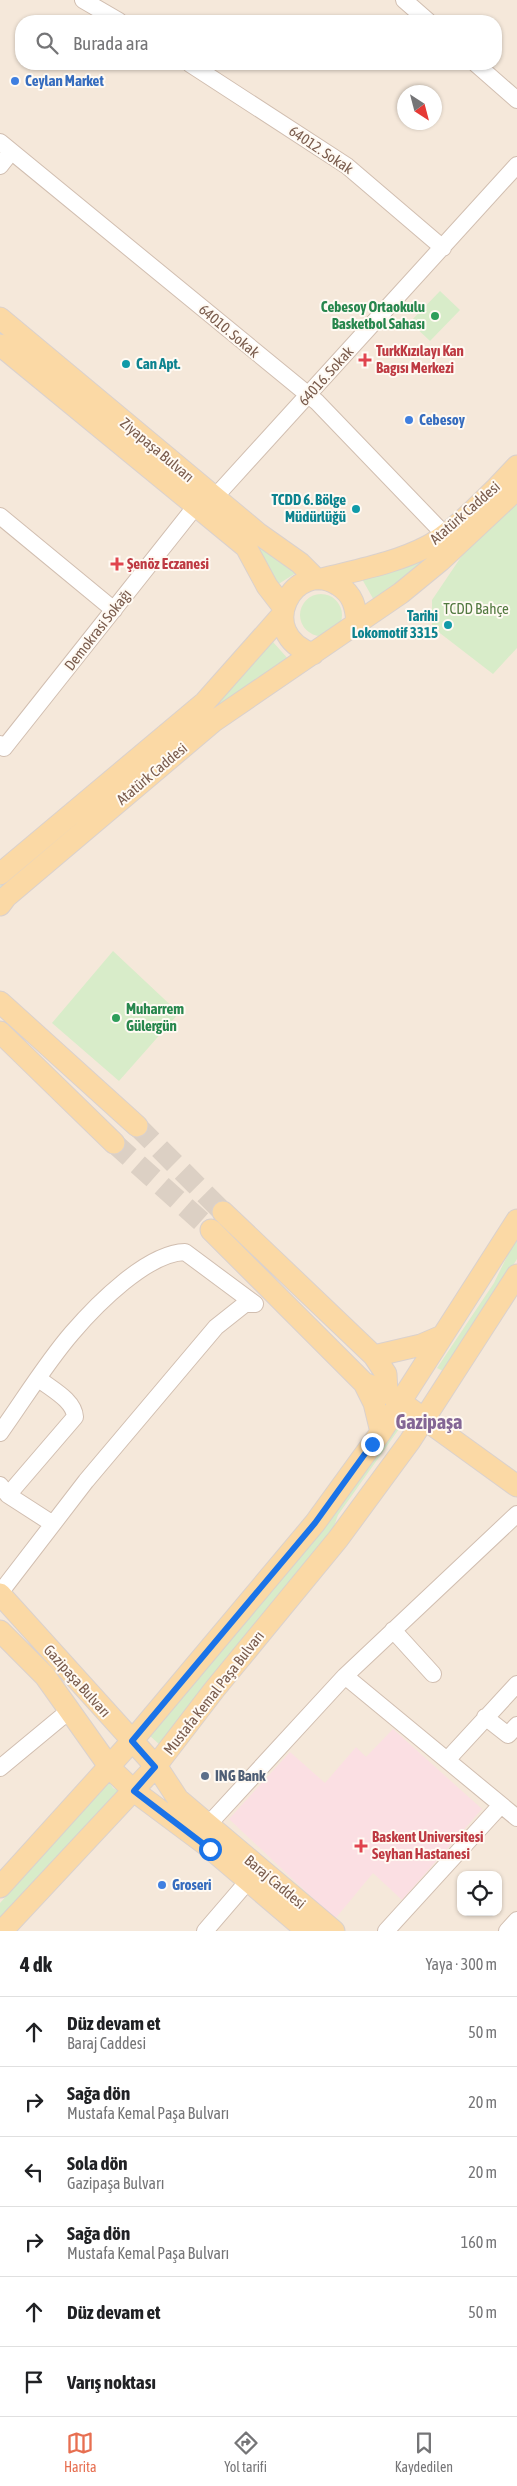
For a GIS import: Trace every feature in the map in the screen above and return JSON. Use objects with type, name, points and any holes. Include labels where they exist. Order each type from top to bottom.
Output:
[{"type":"main road","name":"Ziyapaşa Bulvarı","points":[[0,318],[259,534],[319,579]]},
{"type":"main road","name":"Ziyapaşa Bulvarı","points":[[0,345],[246,547],[283,611]]},
{"type":"main road","name":"Atatürk Caddesi","points":[[319,579],[388,562],[428,546],[445,534],[517,466]]},
{"type":"main road","name":"Atatürk Caddesi","points":[[357,624],[401,593],[440,561],[517,489]]},
{"type":"main road","points":[[319,579],[334,582],[345,589],[353,599],[357,624],[313,654],[301,650],[285,632],[283,611],[292,592],[298,586],[319,579]]},
{"type":"main road","name":"Atatürk Caddesi","points":[[0,874],[205,702],[283,611]]},
{"type":"main road","name":"Atatürk Caddesi","points":[[0,905],[6,897],[214,721],[313,654]]},
{"type":"main road","points":[[0,1002],[136,1126]]},
{"type":"main road","points":[[0,1032],[114,1143]]},
{"type":"main road","points":[[223,1212],[374,1356],[386,1374],[393,1397]]},
{"type":"main road","name":"Mustafa Kemal Paşa Bulvarı","points":[[0,1888],[132,1741],[315,1523],[381,1432],[393,1397],[442,1336],[511,1229]]},
{"type":"main road","points":[[210,1230],[364,1383],[374,1403],[381,1432]]},
{"type":"main road","name":"Mustafa Kemal Paşa Bulvarı","points":[[2,1931],[155,1767],[214,1690],[338,1539],[424,1418],[517,1275]]},
{"type":"main road","points":[[374,1356],[421,1345],[442,1336]]},
{"type":"main road","points":[[364,1383],[393,1397],[517,1486]]},
{"type":"main road","name":"Gazipaşa Bulvarı","points":[[0,1593],[155,1767]]},
{"type":"main road","name":"Gazipaşa Bulvarı","points":[[0,1632],[46,1676],[109,1766]]},
{"type":"main road","name":"Baraj Caddesi","points":[[109,1766],[134,1791],[205,1844],[303,1930]]},
{"type":"main road","name":"Baraj Caddesi","points":[[155,1767],[178,1799],[334,1931]]},
{"type":"street","points":[[83,0],[109,15]]},
{"type":"street","points":[[404,0],[421,15]]},
{"type":"street","name":"64012. Sokak","points":[[199,70],[347,166],[443,248]]},
{"type":"street","points":[[483,70],[517,100]]},
{"type":"street","points":[[0,166],[6,147]]},
{"type":"street","name":"64010. Sokak","points":[[6,147],[317,402],[445,534]]},
{"type":"street","name":"64016. Sokak","points":[[215,497],[517,165]]},
{"type":"street","name":"Demokrasi Sokağı","points":[[0,744],[4,748],[195,507]]},
{"type":"street","points":[[0,516],[114,610]]},
{"type":"street","points":[[0,1433],[71,1334],[114,1291],[155,1260],[174,1253],[185,1252],[255,1304],[245,1304],[216,1327],[53,1524],[0,1593]]},
{"type":"street","points":[[39,1379],[70,1404],[75,1410],[75,1417],[4,1490],[53,1524]]},
{"type":"street","points":[[208,1826],[345,1676],[517,1514]]},
{"type":"street","points":[[393,1630],[433,1674]]},
{"type":"street","points":[[345,1676],[516,1816]]},
{"type":"street","points":[[447,1760],[517,1684]]},
{"type":"street","points":[[2,1765],[70,1710]]},
{"type":"street","points":[[485,1717],[508,1735],[517,1725]]},
{"type":"street","points":[[386,1931],[502,1805]]},
{"type":"street","points":[[205,1931],[248,1881]]},
{"type":"street","points":[[507,1931],[517,1920]]},
{"type":"shaded area","points":[[0,0],[517,0],[517,1931],[0,1931]]},
{"type":"shaded area","points":[[393,1729],[482,1809],[402,1900],[373,1873],[335,1919],[229,1819],[290,1752],[325,1783],[356,1747],[366,1757]]},
{"type":"green space","name":"Cebesoy Ortaokulu Basketbol Sahası","points":[[440,291],[460,310],[430,341],[410,322]]},
{"type":"green space","points":[[0,326],[299,571],[277,585],[0,336]]},
{"type":"green space","name":"TCDD Bahçe","points":[[517,494],[517,648],[493,674],[432,627],[432,600],[461,557]]},
{"type":"green space","points":[[486,511],[375,602],[362,579]]},
{"type":"green space","points":[[325,594],[333,597],[339,603],[342,615],[339,627],[333,633],[317,636],[309,633],[303,627],[300,611],[303,603],[309,597]]},
{"type":"green space","points":[[273,642],[290,661],[0,891],[0,882],[212,705]]},
{"type":"green space","name":"Muharrem Gülergün","points":[[113,951],[179,1013],[119,1081],[52,1023]]},
{"type":"green space","points":[[517,1236],[517,1259],[445,1372],[437,1368],[494,1283]]},
{"type":"green space","points":[[395,1426],[399,1429],[338,1515],[331,1535],[160,1745],[149,1735]]},
{"type":"green space","points":[[109,1782],[113,1788],[121,1792],[0,1919],[0,1903]]},
{"type":"tunnel","points":[[137,1126],[223,1212]]},
{"type":"tunnel","points":[[114,1143],[211,1230]]},
{"type":"place","name":"Ceylan Market","points":[[15,81]]},
{"type":"place","name":"Cebesoy Ortaokulu Basketbol Sahası","points":[[435,316]]},
{"type":"place","name":"TurkKızılayı Kan Bagısı Merkezi","points":[[365,360]]},
{"type":"place","name":"Can Apt.","points":[[126,364]]},
{"type":"place","name":"Cebesoy","points":[[409,420]]},
{"type":"place","name":"TCDD 6. Bölge Müdürlüğü","points":[[356,509]]},
{"type":"place","name":"Şenöz Eczanesi","points":[[117,564]]},
{"type":"place","name":"Tarihi Lokomotif 3315","points":[[448,625]]},
{"type":"place","name":"Muharrem Gülergün","points":[[116,1018]]},
{"type":"place","name":"ING Bank","points":[[205,1776]]},
{"type":"place","name":"Baskent Universitesi Seyhan Hastanesi","points":[[361,1846]]},
{"type":"place","name":"Groseri","points":[[162,1885]]},
{"type":"district","name":"Gazipaşa","points":[[429,1422]]},
{"type":"route","points":[[210,1849],[134,1791],[155,1767],[132,1741],[315,1523],[372,1444]]}]
